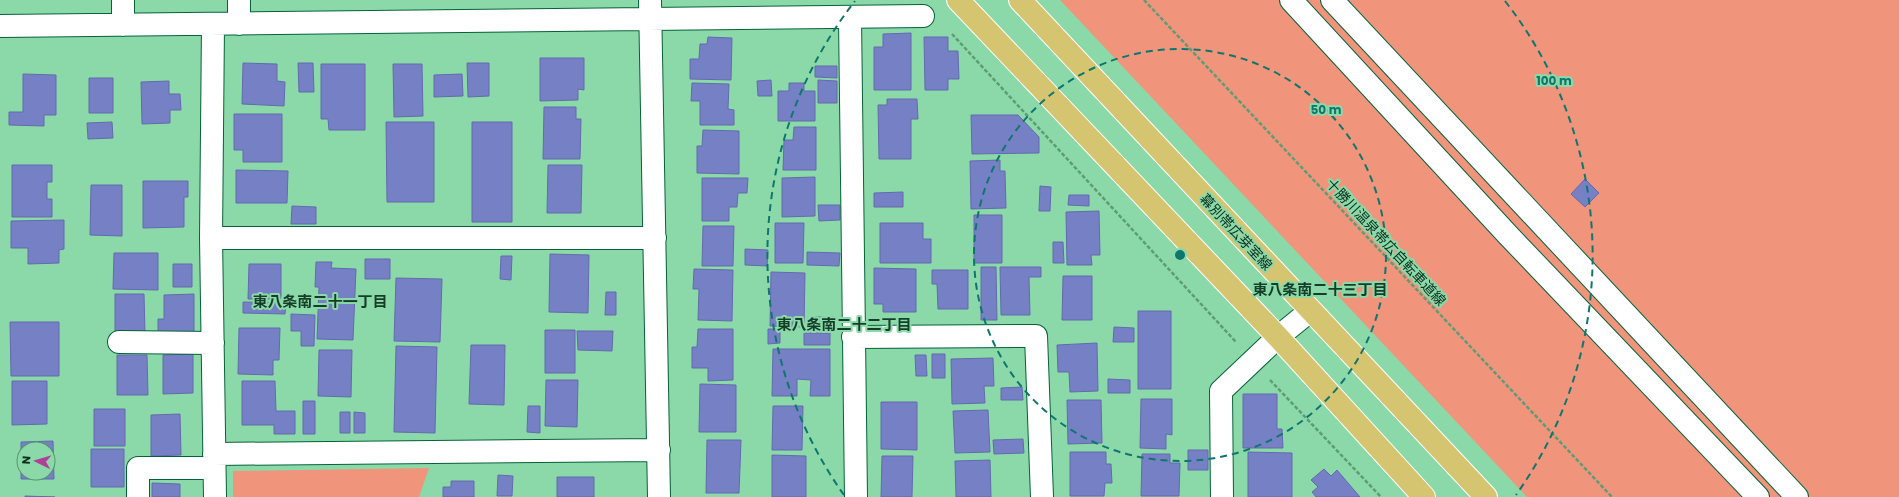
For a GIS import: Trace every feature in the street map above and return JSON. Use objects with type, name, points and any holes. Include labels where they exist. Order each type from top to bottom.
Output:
[{"type":"main road","points":[[958,0],[1278,337],[1424,497]]},
{"type":"main road","name":"幕別帯広芽室線","points":[[1020,0],[1486,497]]},
{"type":"street","points":[[122,0],[123,25]]},
{"type":"street","points":[[239,0],[239,24]]},
{"type":"street","points":[[1291,0],[1508,234],[1758,497]]},
{"type":"street","points":[[1332,0],[1797,497]]},
{"type":"street","points":[[0,26],[239,24],[650,9],[850,18],[923,16]]},
{"type":"street","points":[[650,9],[659,497]]},
{"type":"street","points":[[850,18],[856,497]]},
{"type":"street","points":[[213,24],[212,238],[215,497]]},
{"type":"street","points":[[212,238],[655,238]]},
{"type":"street","points":[[1222,497],[1221,391],[1278,337],[1310,311]]},
{"type":"street","points":[[853,337],[1036,336],[1042,497]]},
{"type":"street","points":[[119,342],[213,343]]},
{"type":"street","points":[[138,497],[138,468],[214,461],[659,450]]},
{"type":"path","name":"十勝川温泉帯広自転車道線","points":[[1144,0],[1612,497]]},
{"type":"path","points":[[950,32],[1253,361],[1381,497]]},
{"type":"shaded area","points":[[1060,0],[1899,0],[1899,497],[1527,497]]},
{"type":"shaded area","points":[[429,468],[419,497],[233,497],[233,471]]},
{"type":"building","points":[[911,33],[911,90],[874,90],[874,47],[883,47],[883,34]]},
{"type":"building","points":[[708,37],[732,38],[731,80],[690,79],[690,59],[699,59],[700,44],[707,44]]},
{"type":"building","points":[[924,37],[948,37],[948,51],[958,51],[959,79],[948,79],[948,90],[925,90]]},
{"type":"building","points":[[540,58],[584,58],[584,90],[578,89],[578,100],[540,101]]},
{"type":"building","points":[[243,63],[277,64],[277,81],[285,82],[284,106],[242,104]]},
{"type":"building","points":[[298,63],[313,63],[314,92],[299,92]]},
{"type":"building","points":[[467,63],[489,63],[489,96],[468,97]]},
{"type":"building","points":[[321,64],[365,64],[365,130],[329,130],[328,119],[321,119]]},
{"type":"building","points":[[393,64],[422,64],[423,116],[394,117]]},
{"type":"building","points":[[815,66],[837,66],[837,78],[815,77]]},
{"type":"building","points":[[23,74],[56,75],[56,115],[44,115],[44,126],[9,125],[9,112],[23,112]]},
{"type":"building","points":[[462,74],[463,96],[434,97],[434,75]]},
{"type":"building","points":[[89,78],[113,78],[113,113],[89,113]]},
{"type":"building","points":[[771,80],[772,96],[758,96],[757,81]]},
{"type":"building","points":[[818,80],[837,81],[837,103],[818,103]]},
{"type":"building","points":[[169,81],[169,94],[180,94],[181,110],[170,110],[170,123],[142,124],[141,82]]},
{"type":"building","points":[[692,83],[729,84],[728,109],[734,110],[734,125],[700,125],[700,101],[691,101]]},
{"type":"building","points":[[789,83],[804,83],[804,91],[815,91],[815,121],[778,121],[778,91],[789,91]]},
{"type":"building","points":[[887,99],[917,99],[918,119],[911,119],[911,159],[879,159],[878,105],[887,105]]},
{"type":"building","points":[[544,107],[576,107],[576,119],[581,119],[580,159],[543,159]]},
{"type":"building","points":[[234,114],[282,114],[282,162],[243,162],[243,150],[234,150]]},
{"type":"building","points":[[971,115],[1018,115],[1039,137],[1039,153],[972,154]]},
{"type":"building","points":[[112,122],[113,138],[88,139],[87,123]]},
{"type":"building","points":[[386,122],[434,122],[434,202],[387,202]]},
{"type":"building","points":[[472,122],[512,122],[512,222],[472,222]]},
{"type":"building","points":[[794,127],[816,127],[816,170],[783,170],[784,140],[793,140]]},
{"type":"building","points":[[703,130],[739,131],[739,174],[697,173],[697,146],[702,146]]},
{"type":"building","points":[[1000,160],[1000,171],[1005,171],[1006,208],[971,209],[970,161]]},
{"type":"building","points":[[12,165],[52,165],[52,182],[47,182],[47,199],[52,199],[52,217],[12,217]]},
{"type":"building","points":[[548,165],[582,165],[581,213],[547,213]]},
{"type":"building","points":[[236,170],[288,171],[287,203],[236,203]]},
{"type":"building","points":[[815,177],[815,216],[782,217],[782,178]]},
{"type":"building","points":[[702,178],[748,178],[747,193],[738,193],[737,207],[729,207],[729,221],[702,221]]},
{"type":"building","points":[[1585,179],[1599,193],[1585,207],[1571,194]]},
{"type":"building","points":[[143,181],[188,181],[188,197],[184,197],[184,227],[143,228]]},
{"type":"building","points":[[91,185],[122,185],[122,236],[90,235]]},
{"type":"building","points":[[1040,186],[1051,187],[1050,211],[1039,211]]},
{"type":"building","points":[[903,192],[903,207],[874,207],[874,193]]},
{"type":"building","points":[[1069,195],[1089,195],[1089,206],[1068,205]]},
{"type":"building","points":[[818,205],[840,205],[840,220],[819,221]]},
{"type":"building","points":[[292,206],[316,207],[316,224],[291,224]]},
{"type":"building","points":[[1099,211],[1100,255],[1091,255],[1092,265],[1067,265],[1066,212]]},
{"type":"building","points":[[974,215],[1002,215],[1002,263],[974,263]]},
{"type":"building","points":[[64,220],[64,249],[59,250],[59,263],[28,264],[28,248],[11,248],[11,221]]},
{"type":"building","points":[[775,223],[804,223],[803,263],[775,263]]},
{"type":"building","points":[[880,223],[923,223],[923,239],[931,239],[931,263],[880,263]]},
{"type":"building","points":[[703,226],[734,226],[733,266],[702,266]]},
{"type":"building","points":[[1053,242],[1063,242],[1064,263],[1053,263]]},
{"type":"building","points":[[745,249],[768,250],[767,266],[745,265]]},
{"type":"building","points":[[807,252],[840,253],[839,266],[807,265]]},
{"type":"building","points":[[114,253],[158,253],[158,290],[113,289]]},
{"type":"building","points":[[550,254],[589,255],[588,313],[549,312]]},
{"type":"building","points":[[501,256],[512,256],[511,280],[500,279]]},
{"type":"building","points":[[365,259],[390,259],[390,279],[365,279]]},
{"type":"building","points":[[316,262],[332,262],[331,268],[356,269],[353,340],[317,339],[319,287],[315,287]]},
{"type":"building","points":[[173,264],[192,264],[192,287],[173,287]]},
{"type":"building","points":[[249,264],[281,264],[281,299],[248,299]]},
{"type":"building","points":[[981,267],[996,267],[997,320],[981,320]]},
{"type":"building","points":[[1000,267],[1041,267],[1041,277],[1029,277],[1030,315],[1001,315]]},
{"type":"building","points":[[874,268],[916,269],[916,312],[883,312],[883,304],[874,304]]},
{"type":"building","points":[[694,269],[733,270],[732,321],[698,320],[699,289],[693,289]]},
{"type":"building","points":[[932,270],[968,270],[968,309],[938,309],[937,284],[932,284]]},
{"type":"building","points":[[771,272],[805,273],[804,327],[770,326]]},
{"type":"building","points":[[1063,276],[1092,276],[1092,320],[1062,320]]},
{"type":"building","points":[[396,278],[442,279],[440,342],[394,341]]},
{"type":"building","points":[[606,292],[616,292],[616,315],[605,315]]},
{"type":"building","points":[[115,294],[144,294],[145,333],[115,333]]},
{"type":"building","points":[[194,294],[194,334],[158,334],[158,319],[164,319],[164,295]]},
{"type":"building","points":[[243,302],[286,303],[285,314],[243,313]]},
{"type":"building","points":[[1138,311],[1171,311],[1171,389],[1138,389]]},
{"type":"building","points":[[291,314],[315,315],[314,346],[301,346],[301,331],[291,331]]},
{"type":"building","points":[[810,317],[834,317],[834,329],[810,329]]},
{"type":"building","points":[[10,322],[59,322],[59,376],[11,376]]},
{"type":"building","points":[[1114,327],[1134,328],[1134,342],[1113,342]]},
{"type":"building","points":[[239,328],[280,328],[279,360],[273,360],[273,375],[238,374]]},
{"type":"building","points":[[698,329],[733,329],[733,380],[708,381],[708,368],[692,368],[692,347],[697,347]]},
{"type":"building","points":[[768,329],[780,329],[780,343],[768,344]]},
{"type":"building","points":[[545,330],[575,330],[575,373],[545,373]]},
{"type":"building","points":[[577,331],[613,331],[612,351],[578,350]]},
{"type":"building","points":[[804,333],[830,333],[830,345],[804,345]]},
{"type":"building","points":[[1097,343],[1098,391],[1070,392],[1069,372],[1058,372],[1057,345]]},
{"type":"building","points":[[471,345],[505,345],[504,405],[469,404]]},
{"type":"building","points":[[396,346],[437,347],[435,433],[394,432]]},
{"type":"building","points":[[773,349],[830,349],[830,396],[810,396],[811,380],[797,379],[797,396],[772,396]]},
{"type":"building","points":[[319,350],[352,350],[351,397],[318,396]]},
{"type":"building","points":[[193,354],[193,393],[163,394],[163,355]]},
{"type":"building","points":[[932,354],[945,354],[945,378],[932,378]]},
{"type":"building","points":[[117,355],[147,355],[148,395],[117,395]]},
{"type":"building","points":[[915,355],[926,355],[927,376],[916,376]]},
{"type":"building","points":[[993,358],[994,386],[984,386],[985,403],[952,404],[951,359]]},
{"type":"building","points":[[1108,379],[1130,380],[1130,393],[1108,393]]},
{"type":"building","points":[[546,380],[578,380],[577,427],[545,426]]},
{"type":"building","points":[[12,381],[47,381],[47,424],[12,425]]},
{"type":"building","points":[[242,381],[275,381],[276,411],[295,411],[295,434],[274,434],[274,425],[242,425]]},
{"type":"building","points":[[700,384],[736,385],[736,432],[699,432]]},
{"type":"building","points":[[1022,387],[1023,400],[1001,400],[1001,388]]},
{"type":"building","points":[[1243,394],[1277,394],[1277,429],[1282,429],[1283,448],[1243,448]]},
{"type":"building","points":[[1141,399],[1172,399],[1172,435],[1166,434],[1166,449],[1140,448]]},
{"type":"building","points":[[1067,400],[1101,400],[1102,443],[1068,444]]},
{"type":"building","points":[[303,401],[315,401],[315,434],[303,434]]},
{"type":"building","points":[[881,402],[917,402],[917,450],[881,449]]},
{"type":"building","points":[[528,406],[540,406],[540,433],[527,432]]},
{"type":"building","points":[[773,406],[803,406],[802,450],[772,450]]},
{"type":"building","points":[[94,409],[125,409],[125,446],[94,446]]},
{"type":"building","points":[[988,410],[990,452],[955,453],[953,411]]},
{"type":"building","points":[[340,412],[350,412],[350,433],[340,433]]},
{"type":"building","points":[[354,412],[365,413],[365,433],[354,433]]},
{"type":"building","points":[[180,414],[181,455],[151,456],[151,415]]},
{"type":"building","points":[[1023,439],[1024,453],[994,454],[993,440]]},
{"type":"building","points":[[707,440],[741,440],[739,493],[706,493]]},
{"type":"building","points":[[91,449],[124,449],[124,487],[91,487]]},
{"type":"building","points":[[1188,450],[1208,450],[1208,470],[1188,470]]},
{"type":"building","points":[[1070,452],[1106,452],[1106,464],[1111,464],[1112,483],[1105,483],[1104,496],[1070,496]]},
{"type":"building","points":[[1248,452],[1292,453],[1292,497],[1248,497]]},
{"type":"building","points":[[1142,454],[1170,454],[1170,463],[1180,463],[1179,496],[1141,496]]},
{"type":"building","points":[[772,455],[806,456],[806,497],[772,497]]},
{"type":"building","points":[[882,456],[913,456],[912,497],[881,497]]},
{"type":"building","points":[[990,460],[991,497],[956,497],[955,461]]},
{"type":"building","points":[[1324,469],[1331,476],[1337,470],[1360,497],[1316,497],[1312,492],[1318,487],[1311,480]]},
{"type":"building","points":[[498,475],[513,476],[512,496],[497,496]]},
{"type":"building","points":[[557,477],[594,477],[594,497],[557,497]]},
{"type":"building","points":[[451,481],[474,481],[474,497],[443,497],[443,487],[451,487]]},
{"type":"building","points":[[152,483],[180,484],[180,497],[152,497]]},
{"type":"building","points":[[25,496],[55,497],[25,497]]},
{"type":"district","name":"東八条南二十三丁目","points":[[1320,290]]},
{"type":"district","name":"東八条南二十一丁目","points":[[320,302]]},
{"type":"district","name":"東八条南二十二丁目","points":[[844,325]]}]
